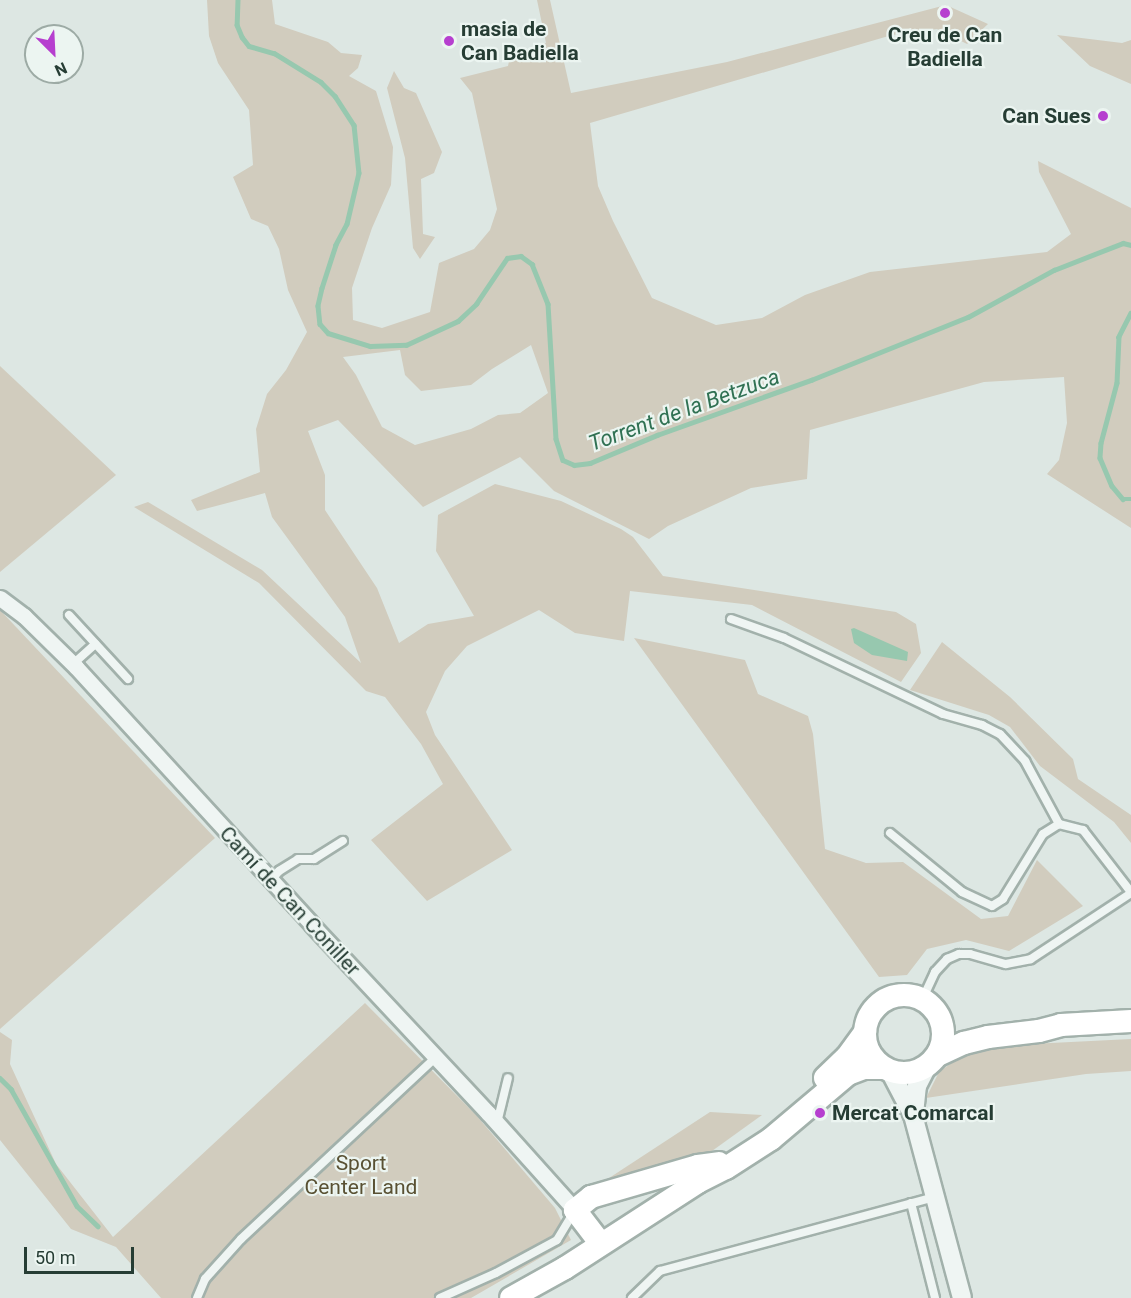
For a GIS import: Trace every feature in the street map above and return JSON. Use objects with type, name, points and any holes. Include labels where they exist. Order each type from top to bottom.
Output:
[{"type":"main road","points":[[698,1182],[719,1163],[775,1122],[847,1057],[865,1032],[871,1013],[881,1002],[903,995],[929,1006],[962,1027],[1038,1020],[1060,1025]]},
{"type":"main road","points":[[929,1006],[943,1032],[932,1060]]},
{"type":"main road","points":[[511,1298],[771,1139],[848,1074],[864,1068],[905,1074],[978,1039],[1039,1031],[1060,1025],[1131,1021]]},
{"type":"main road","points":[[865,1032],[867,1050],[886,1070]]},
{"type":"main road","points":[[601,1244],[575,1210],[598,1193],[719,1163]]},
{"type":"street","name":"Camí de Can Coniller","points":[[0,598],[24,616],[73,664],[575,1210]]},
{"type":"street","points":[[913,1115],[917,1086],[932,1060]]},
{"type":"street","points":[[886,1070],[913,1115],[962,1298]]},
{"type":"lane","points":[[69,615],[128,680]]},
{"type":"lane","points":[[731,619],[784,638],[943,714],[982,725],[1000,734],[1025,761],[1059,824]]},
{"type":"lane","points":[[73,664],[95,644]]},
{"type":"lane","points":[[890,833],[962,892],[992,906],[1003,899],[1043,834],[1059,824],[1083,830],[1131,892],[1030,959],[1006,964],[970,954],[959,954],[947,959],[938,966],[929,1006]]},
{"type":"lane","points":[[271,880],[279,871],[298,859],[314,859],[343,841]]},
{"type":"lane","points":[[197,1298],[205,1279],[242,1239],[436,1057]]},
{"type":"lane","points":[[497,1123],[508,1078]]},
{"type":"lane","points":[[632,1298],[660,1271],[935,1196]]},
{"type":"lane","points":[[910,1203],[935,1298]]},
{"type":"lane","points":[[440,1298],[496,1273],[557,1240],[575,1210]]},
{"type":"green space","points":[[207,0],[272,0],[275,24],[328,42],[341,53],[362,55],[358,68],[349,76],[376,91],[393,147],[391,185],[372,228],[352,288],[353,320],[382,328],[430,312],[439,263],[474,249],[490,230],[497,209],[472,93],[460,78],[508,66],[510,56],[546,43],[537,0],[550,0],[571,93],[727,62],[946,5],[988,24],[967,44],[937,29],[892,35],[590,123],[598,186],[652,298],[716,325],[762,318],[805,295],[870,272],[1047,252],[1071,234],[1039,172],[1038,161],[1131,208],[1131,528],[1047,474],[1059,460],[1067,423],[1064,377],[984,382],[810,430],[807,479],[751,488],[668,526],[649,539],[554,491],[520,457],[423,507],[338,420],[308,431],[325,475],[325,510],[377,588],[399,643],[428,624],[474,616],[436,551],[438,515],[495,484],[561,501],[621,529],[633,537],[663,576],[896,612],[916,624],[921,653],[901,682],[752,605],[630,591],[624,641],[575,633],[539,610],[467,646],[445,671],[426,712],[435,735],[512,850],[427,901],[371,840],[443,784],[421,744],[385,697],[366,691],[259,583],[134,507],[148,502],[262,570],[361,663],[345,617],[272,517],[265,493],[197,511],[191,500],[260,472],[256,429],[267,394],[286,370],[307,332],[288,290],[279,249],[268,226],[251,219],[233,177],[253,165],[249,110],[218,63],[209,36]],"holes":[[[531,345],[548,393],[520,413],[498,415],[471,429],[415,445],[382,427],[356,375],[343,357],[400,350],[405,375],[421,391],[471,385]]]},
{"type":"green space","points":[[1057,35],[1122,43],[1131,40],[1131,84],[1090,66]]},
{"type":"green space","points":[[394,71],[404,88],[416,93],[442,152],[434,173],[421,179],[423,234],[435,237],[420,259],[413,248],[405,158],[387,88]]},
{"type":"green space","points":[[0,366],[116,475],[0,572]]},
{"type":"green space","points":[[0,610],[215,838],[0,1029]]},
{"type":"green space","points":[[634,638],[745,660],[758,694],[808,716],[813,734],[825,849],[866,863],[903,862],[981,919],[1008,916],[1037,860],[1083,906],[1009,951],[966,940],[927,949],[907,975],[879,977]]},
{"type":"green space","points":[[942,642],[1010,697],[1073,759],[1078,779],[1131,815],[1131,843],[1114,822],[1040,766],[1010,727],[989,715],[910,690]]},
{"type":"green space","name":"Sport Center Land","points":[[365,1003],[476,1115],[555,1208],[571,1240],[471,1298],[161,1298],[116,1247],[71,1229],[0,1140],[0,1032],[12,1040],[10,1064],[56,1164],[113,1237]]},
{"type":"green space","points":[[1131,1039],[1131,1071],[1086,1074],[926,1098],[939,1072],[958,1058],[1010,1045]]},
{"type":"green space","points":[[710,1112],[762,1115],[712,1151],[603,1182]]},
{"type":"shaded area","points":[[854,628],[908,652],[907,661],[872,655],[854,643],[851,629]]},
{"type":"waterway","name":"Torrent de la Betzuca","points":[[238,0],[237,25],[249,46],[274,53],[321,82],[335,96],[354,125],[359,173],[347,224],[336,245],[322,288],[318,306],[320,324],[328,333],[370,346],[406,345],[458,321],[476,304],[507,258],[521,256],[532,264],[548,304],[556,439],[563,460],[574,465],[590,463],[657,435],[811,380],[968,317],[1054,270],[1123,243],[1131,245]]},
{"type":"waterway","name":"Torrent de la Betzuca","points":[[1131,313],[1119,337],[1117,383],[1101,443],[1100,458],[1112,486],[1123,499],[1131,499]]},
{"type":"waterway","points":[[0,1078],[11,1089],[77,1206],[98,1226]]},
{"type":"place","name":"Creu de Can Badiella","points":[[945,13]]},
{"type":"place","name":"masia de Can Badiella","points":[[449,41]]},
{"type":"place","name":"Can Sues","points":[[1103,116]]},
{"type":"place","name":"Mercat Comarcal","points":[[820,1113]]}]
